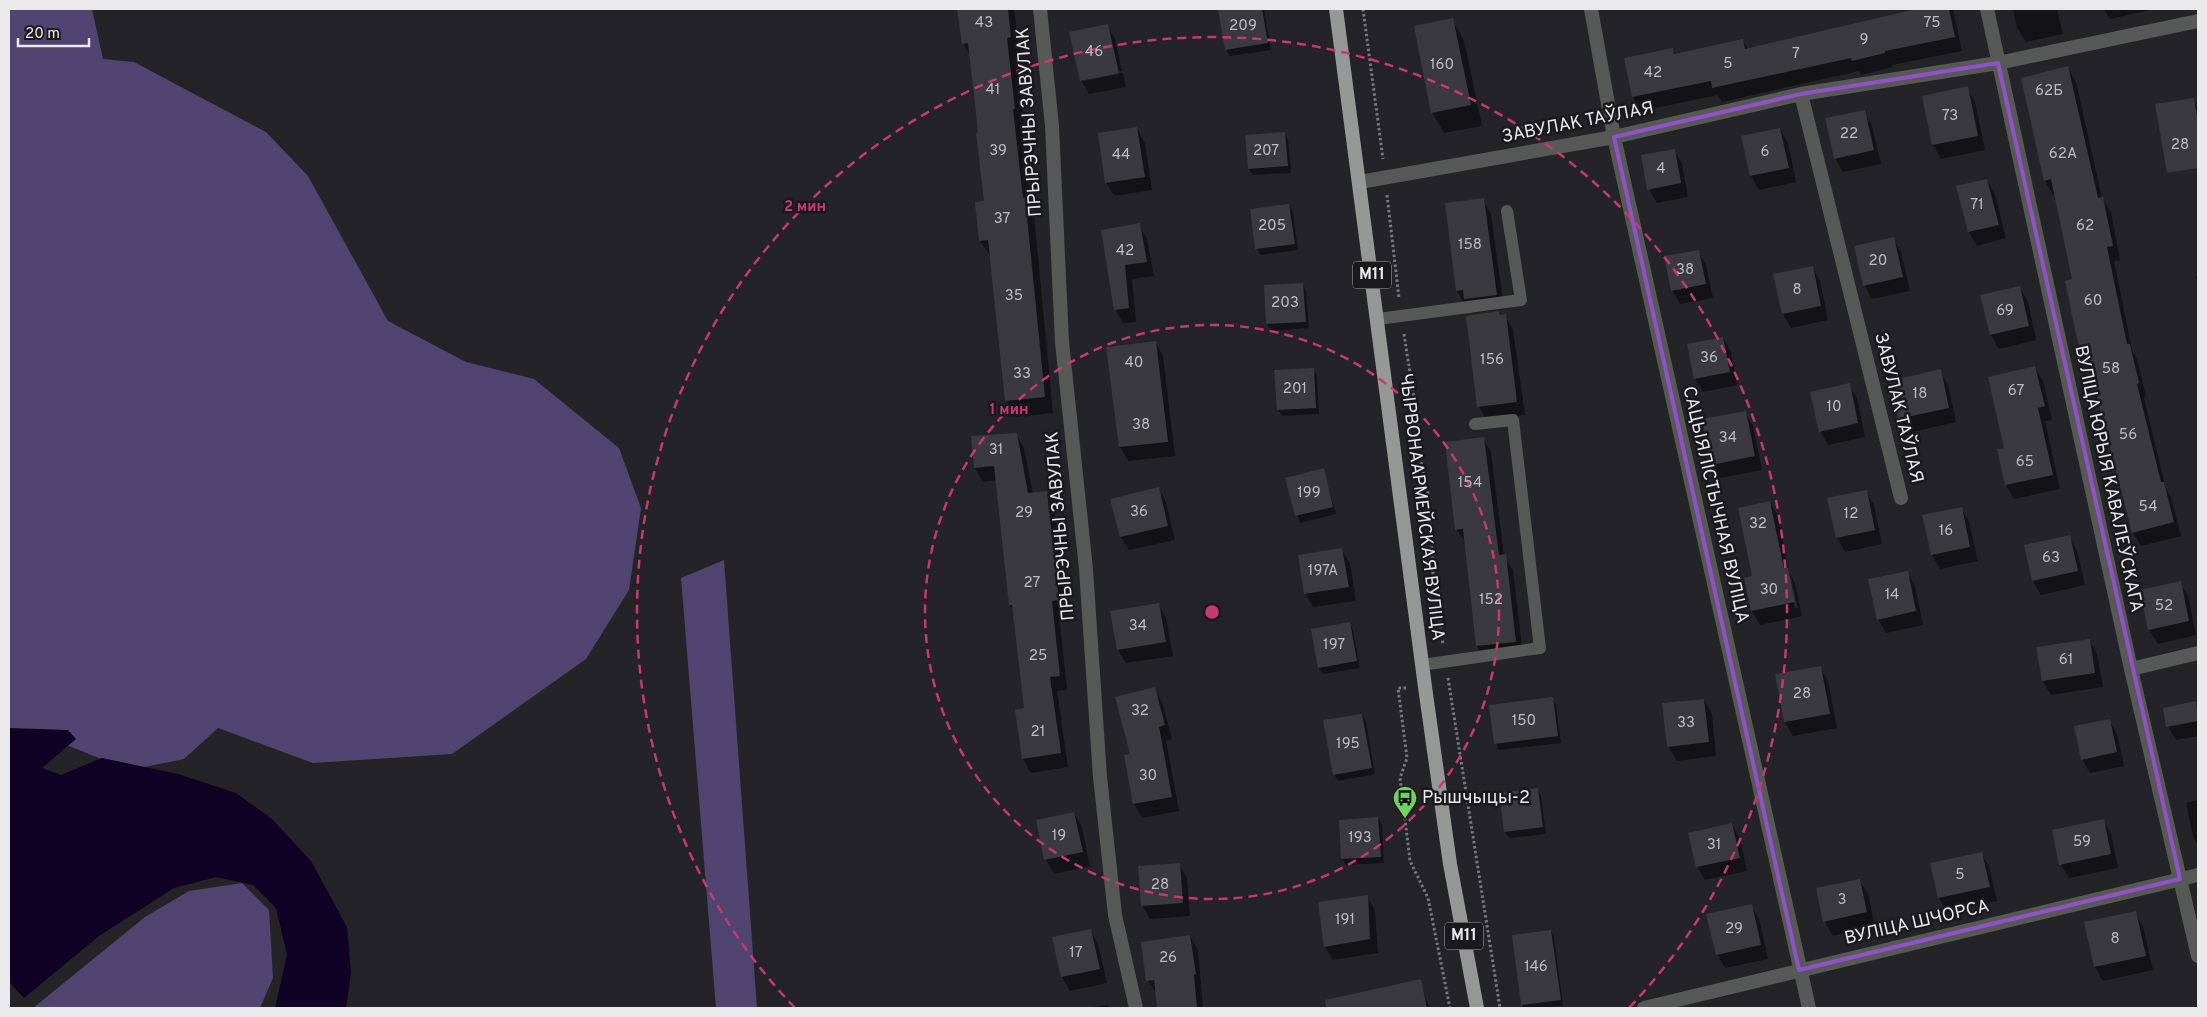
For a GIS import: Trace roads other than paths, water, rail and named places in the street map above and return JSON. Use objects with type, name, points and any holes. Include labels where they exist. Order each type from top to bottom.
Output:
[{"type":"highway","name":"ЧЫРВОНААРМЕЙСКАЯ ВУЛІЦА","points":[[1336,9],[1425,687],[1450,864],[1477,1008]]},
{"type":"street","name":"ПРЫРЭЧНЫ ЗАВУЛАК","points":[[1040,9],[1052,126],[1062,342],[1086,569],[1100,777],[1116,915],[1136,1008]]},
{"type":"street","name":"САЦЫЯЛІСТЫЧНАЯ ВУЛІЦА","points":[[1591,9],[1614,137],[1809,1008]]},
{"type":"street","name":"ВУЛІЦА ЮРЫЯ КАВАЛЕЎСКАГА","points":[[1987,9],[2131,669],[2198,956]]},
{"type":"street","name":"ЗАВУЛАК ТАЎЛАЯ","points":[[1360,182],[1614,137],[1801,94],[1998,63],[2198,22]]},
{"type":"street","name":"ЗАВУЛАК ТАЎЛАЯ","points":[[1801,94],[1901,498]]},
{"type":"street","points":[[2131,669],[2198,653]]},
{"type":"street","name":"ВУЛІЦА ШЧОРСА","points":[[1644,1008],[2198,874]]},
{"type":"lane","points":[[1378,319],[1521,300],[1507,211]]},
{"type":"lane","points":[[1422,665],[1540,648],[1513,420],[1474,424]]},
{"type":"place","name":"Рышчыцы-2","points":[[1405,819]]}]
